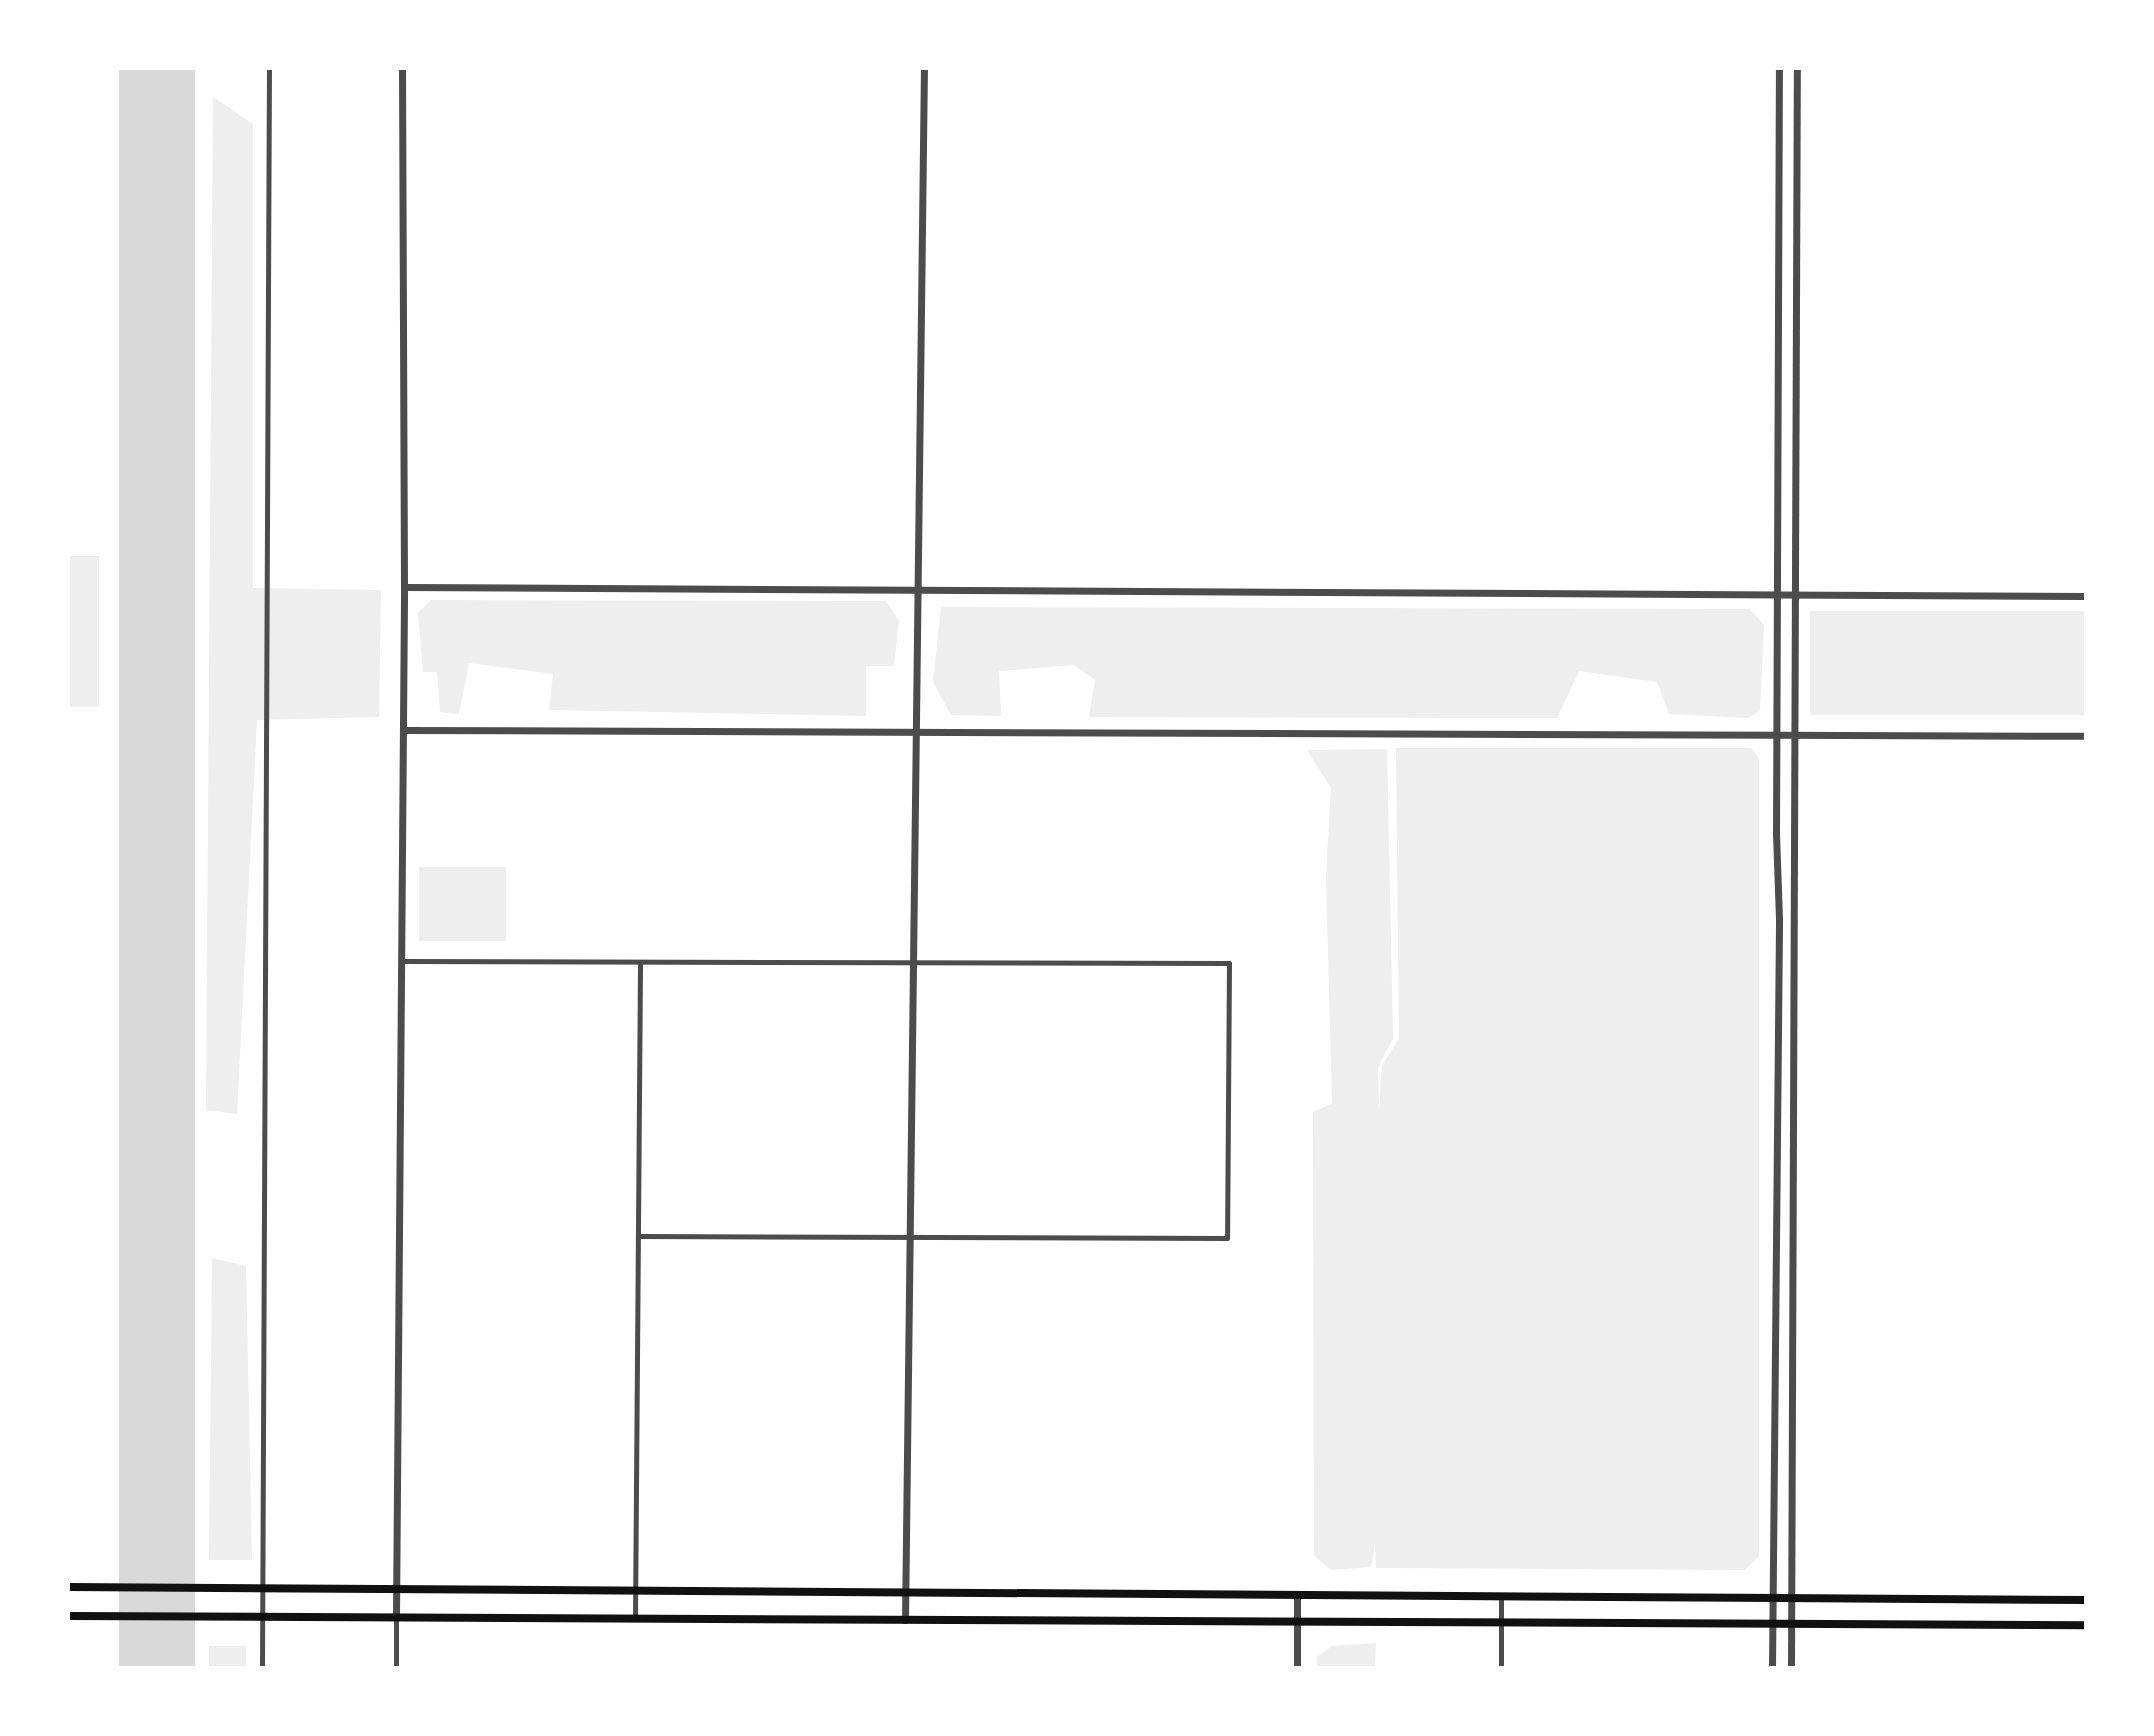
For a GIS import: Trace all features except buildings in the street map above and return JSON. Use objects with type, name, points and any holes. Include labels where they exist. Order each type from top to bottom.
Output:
[{"type":"main road","points":[[68,1587],[2086,1600]]},
{"type":"main road","points":[[68,1616],[2086,1625]]},
{"type":"street","points":[[262,1668],[269,68]]},
{"type":"street","points":[[396,1668],[404,587],[402,68]]},
{"type":"street","points":[[905,1620],[924,68]]},
{"type":"street","points":[[1772,1668],[1779,966],[1776,734],[1779,68]]},
{"type":"street","points":[[1791,1668],[1797,68]]},
{"type":"street","points":[[404,587],[2086,596]]},
{"type":"street","points":[[403,730],[2086,736]]},
{"type":"street","points":[[401,961],[1229,963],[1227,1238],[638,1236]]},
{"type":"street","points":[[635,1618],[640,962]]},
{"type":"street","points":[[1297,1595],[1297,1668]]},
{"type":"street","points":[[1501,1597],[1501,1668]]},
{"type":"shaded area","points":[[119,68],[195,68],[195,1668],[119,1668]]},
{"type":"shaded area","points":[[213,97],[253,124],[253,588],[381,590],[379,717],[257,720],[237,1114],[206,1110]]},
{"type":"shaded area","points":[[68,556],[99,556],[99,707],[68,707]]},
{"type":"shaded area","points":[[431,600],[886,601],[899,621],[894,666],[866,666],[866,716],[549,710],[553,674],[469,663],[459,714],[440,712],[437,672],[423,672],[418,613]]},
{"type":"shaded area","points":[[941,607],[1750,609],[1764,625],[1760,711],[1748,718],[1669,714],[1657,682],[1579,671],[1557,718],[1089,717],[1095,680],[1074,665],[999,671],[1001,716],[951,715],[933,682]]},
{"type":"shaded area","points":[[1810,611],[2086,611],[2086,715],[1810,715]]},
{"type":"shaded area","points":[[1396,748],[1751,748],[1759,759],[1759,1556],[1745,1570],[1376,1568],[1375,1545],[1371,1567],[1331,1570],[1314,1556],[1313,1112],[1332,1104],[1326,877],[1331,788],[1307,750],[1387,749],[1393,1038],[1378,1067],[1379,1111],[1382,1065],[1399,1039]]},
{"type":"shaded area","points":[[419,867],[506,867],[506,941],[419,941]]},
{"type":"shaded area","points":[[212,1258],[246,1266],[252,1560],[209,1560]]},
{"type":"shaded area","points":[[1376,1643],[1375,1668],[1317,1668],[1317,1657],[1332,1646]]},
{"type":"shaded area","points":[[209,1646],[246,1646],[246,1668],[209,1668]]}]
